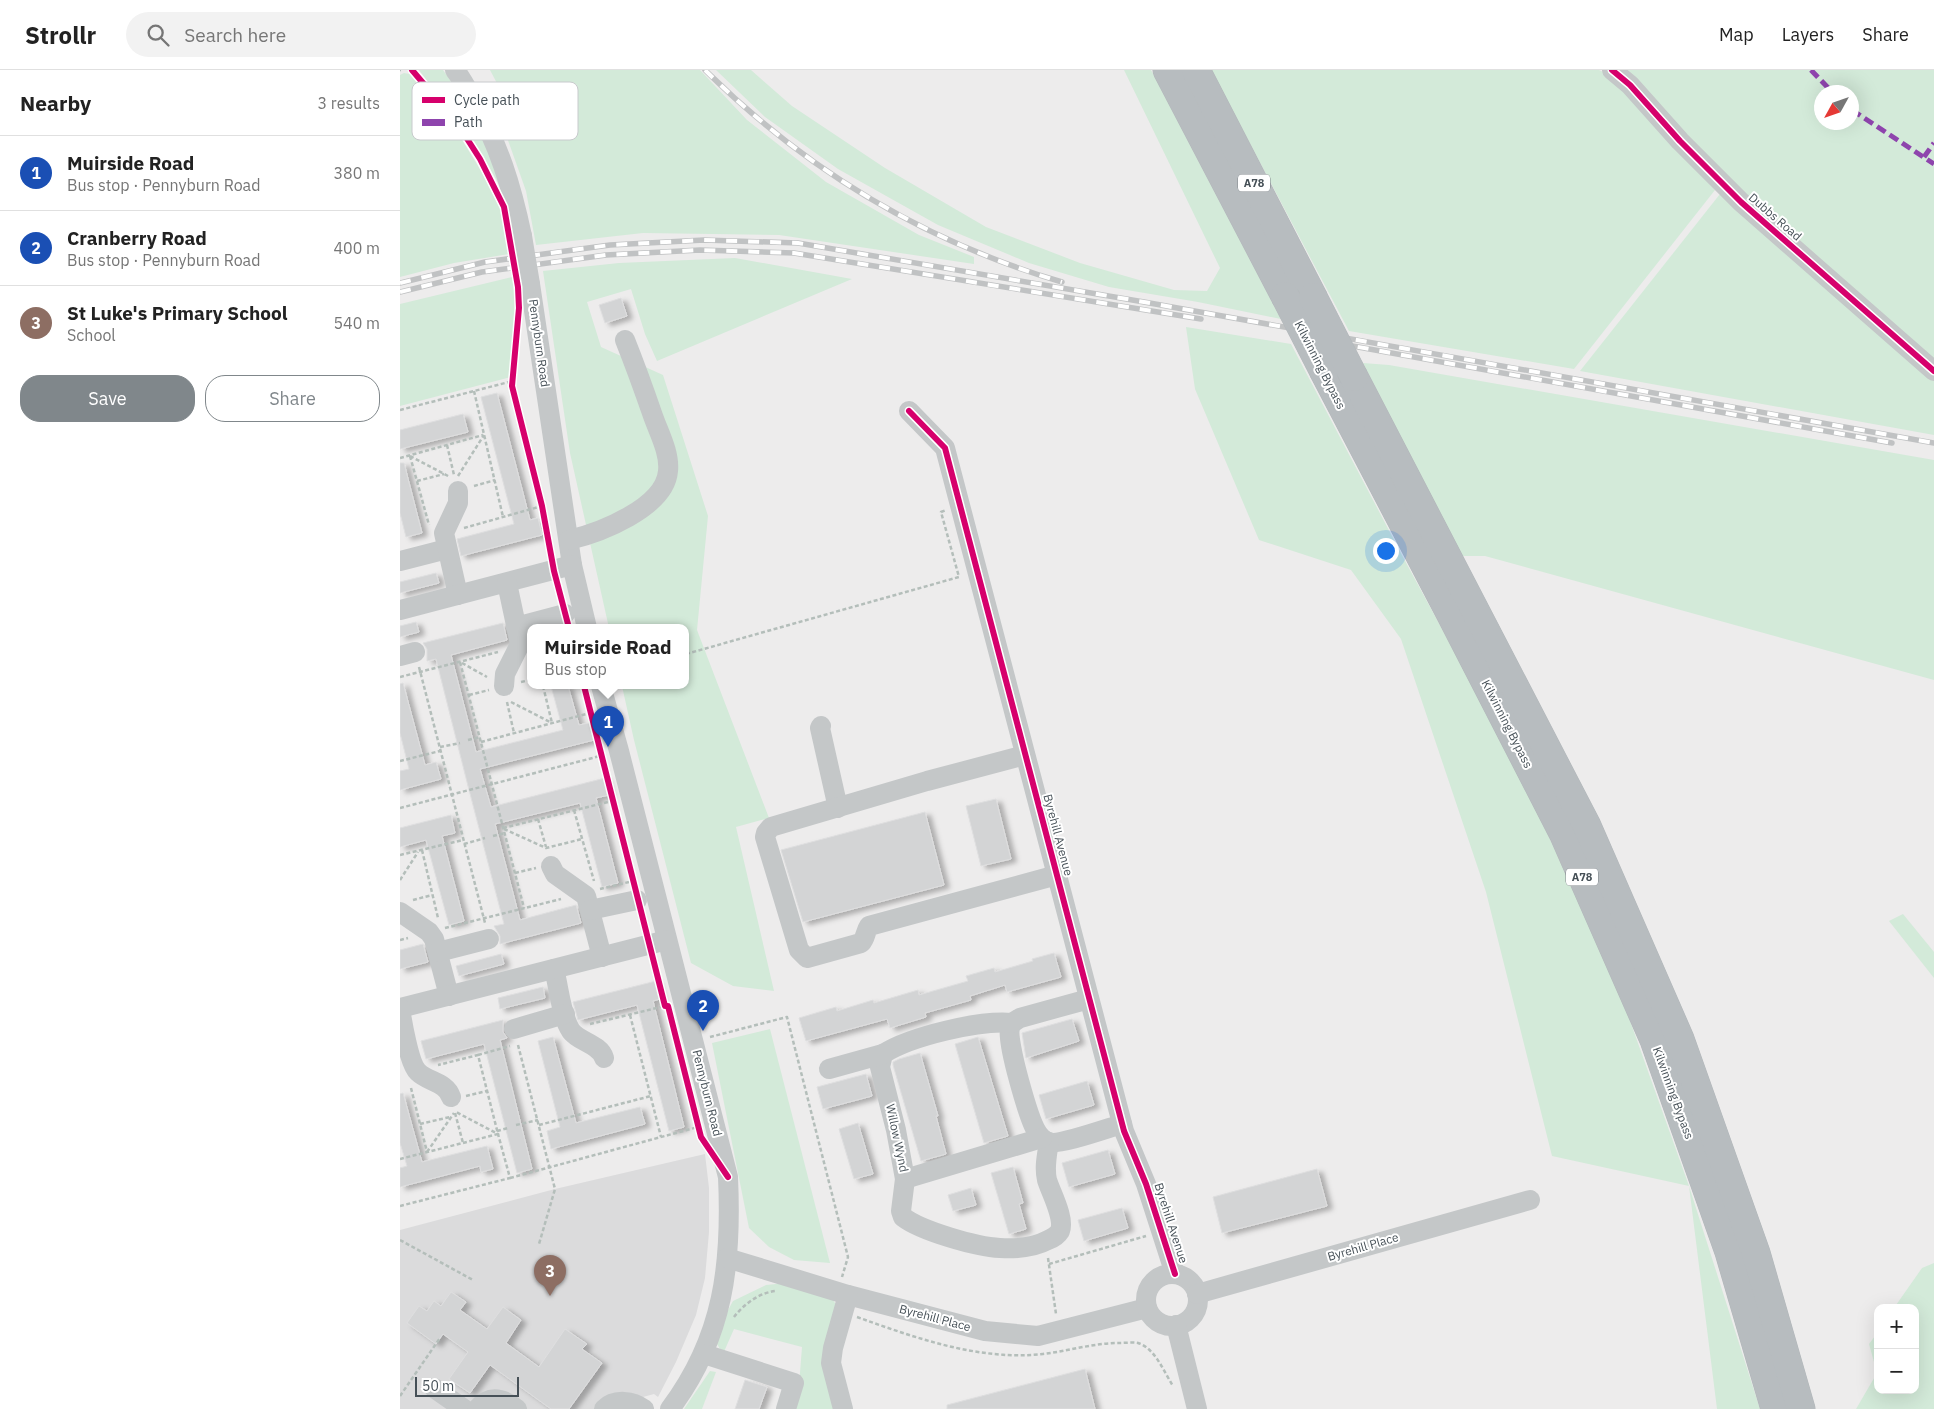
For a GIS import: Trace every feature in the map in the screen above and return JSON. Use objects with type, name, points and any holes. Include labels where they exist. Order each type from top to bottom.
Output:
[{"type":"highway","name":"Kilwinning Bypass","points":[[1167,70],[1563,833],[1654,1040],[1729,1252],[1775,1409]]},
{"type":"highway","name":"Kilwinning Bypass","points":[[1196,70],[1587,826],[1672,1022],[1756,1253],[1800,1409]]},
{"type":"street","name":"Pennyburn Road","points":[[455,70],[462,82]]},
{"type":"street","name":"Dubbs Road","points":[[1612,70],[1630,86],[1680,141],[1741,202],[1934,370]]},
{"type":"street","name":"Pennyburn Road","points":[[494,140],[512,188],[522,236],[572,565],[586,624]]},
{"type":"street","points":[[568,540],[582,537],[639,512],[656,496],[664,484],[668,472],[667,454],[626,340]]},
{"type":"street","name":"Byrehill Avenue","points":[[909,411],[945,448],[1122,1124],[1146,1184],[1175,1274]]},
{"type":"street","points":[[457,485],[458,503],[445,529],[458,595]]},
{"type":"street","points":[[400,561],[446,541]]},
{"type":"street","points":[[400,610],[572,565]]},
{"type":"street","points":[[504,686],[505,674],[520,646],[507,583]]},
{"type":"street","points":[[516,626],[565,614]]},
{"type":"street","name":"Pennyburn Road","points":[[601,689],[610,753],[667,940],[728,1177],[730,1214],[721,1302],[704,1354],[686,1388],[670,1409]]},
{"type":"street","points":[[821,726],[838,808]]},
{"type":"street","points":[[1025,755],[927,781],[771,827],[765,836],[799,950],[807,958],[861,944],[869,926],[1057,875]]},
{"type":"street","points":[[549,859],[555,874],[590,898],[602,957]]},
{"type":"street","points":[[590,898],[635,890]]},
{"type":"street","points":[[404,907],[435,931],[434,939],[449,996]]},
{"type":"street","points":[[438,952],[489,939]]},
{"type":"street","points":[[452,1106],[446,1088],[408,1065],[400,1008],[667,940]]},
{"type":"street","points":[[554,969],[567,1021],[576,1037],[601,1052],[604,1058]]},
{"type":"street","points":[[829,1069],[883,1054],[892,1048],[929,1036],[999,1022],[1012,1022],[1020,1018],[1089,999]]},
{"type":"street","points":[[514,1029],[567,1021]]},
{"type":"street","points":[[1012,1022],[1009,1030],[1011,1046],[1027,1107],[1036,1131],[1045,1140],[1055,1144],[1122,1124]]},
{"type":"street","name":"Willow Wynd","points":[[883,1054],[880,1067],[896,1130],[905,1179],[901,1211],[903,1217],[923,1228],[962,1241],[999,1248],[1025,1247],[1045,1242]]},
{"type":"street","points":[[905,1179],[1045,1140]]},
{"type":"street","points":[[1045,1140],[1047,1179],[1061,1220],[1060,1230],[1056,1236],[1045,1242]]},
{"type":"street","name":"Byrehill Place","points":[[1197,1294],[1530,1200]]},
{"type":"street","name":"Byrehill Place","points":[[727,1258],[843,1294],[985,1331],[1038,1336],[1147,1308]]},
{"type":"street","points":[[1167,1274],[1175,1274],[1187,1279],[1193,1286],[1197,1294],[1197,1304],[1194,1313],[1184,1322],[1176,1325],[1165,1325],[1157,1321],[1147,1308],[1147,1291],[1158,1278],[1167,1274]]},
{"type":"street","points":[[843,1294],[831,1363],[843,1409]]},
{"type":"street","points":[[1176,1325],[1192,1408]]},
{"type":"street","points":[[704,1354],[794,1383],[786,1409]]},
{"type":"street","points":[[434,1388],[464,1409]]},
{"type":"street","points":[[477,1409],[482,1403],[491,1398],[500,1399],[517,1409]]},
{"type":"street","points":[[604,1409],[616,1402],[627,1402],[644,1409]]},
{"type":"path","points":[[400,410],[512,383],[514,372]]},
{"type":"path","points":[[474,391],[503,517]]},
{"type":"path","points":[[400,458],[484,435]]},
{"type":"path","points":[[457,485],[484,435]]},
{"type":"path","points":[[447,445],[457,485]]},
{"type":"path","points":[[410,456],[445,474],[457,485]]},
{"type":"path","points":[[410,456],[432,536],[446,541],[503,517],[542,506]]},
{"type":"path","points":[[417,481],[445,474]]},
{"type":"path","points":[[457,485],[495,480]]},
{"type":"path","points":[[540,496],[544,515]]},
{"type":"path","points":[[689,653],[958,577],[941,512],[960,506]]},
{"type":"path","points":[[400,677],[520,646]]},
{"type":"path","points":[[407,654],[420,672],[489,939]]},
{"type":"path","points":[[460,662],[504,686]]},
{"type":"path","points":[[460,662],[524,908]]},
{"type":"path","points":[[469,695],[504,686]]},
{"type":"path","points":[[544,689],[552,723]]},
{"type":"path","points":[[514,733],[507,699],[552,723]]},
{"type":"path","points":[[588,704],[593,722]]},
{"type":"path","points":[[481,742],[590,713]]},
{"type":"path","points":[[468,740],[480,737]]},
{"type":"path","points":[[440,747],[460,743]]},
{"type":"path","points":[[599,747],[610,753]]},
{"type":"path","points":[[400,761],[440,751]]},
{"type":"path","points":[[604,765],[610,753]]},
{"type":"path","points":[[400,808],[610,753]]},
{"type":"path","points":[[610,792],[615,810]]},
{"type":"path","points":[[503,828],[612,801]]},
{"type":"path","points":[[574,810],[582,839],[590,898]]},
{"type":"path","points":[[538,819],[549,859]]},
{"type":"path","points":[[503,828],[549,859]]},
{"type":"path","points":[[493,836],[504,833]]},
{"type":"path","points":[[400,855],[484,838]]},
{"type":"path","points":[[514,873],[549,859],[582,839]]},
{"type":"path","points":[[400,880],[420,850]]},
{"type":"path","points":[[420,850],[432,895],[435,931],[524,908],[635,890],[630,872]]},
{"type":"path","points":[[404,907],[432,895]]},
{"type":"path","points":[[662,998],[665,1006],[668,1006],[670,1014]]},
{"type":"path","points":[[567,1021],[630,1015],[665,1006]]},
{"type":"path","points":[[630,1015],[662,1137]]},
{"type":"path","points":[[694,1041],[787,1017],[848,1257],[843,1294]]},
{"type":"path","points":[[514,1029],[555,1189],[539,1244]]},
{"type":"path","points":[[427,1152],[408,1065],[478,1055],[510,1178]]},
{"type":"path","points":[[420,1124],[452,1106],[487,1091]]},
{"type":"path","points":[[539,1125],[651,1096]]},
{"type":"path","points":[[452,1106],[497,1132]]},
{"type":"path","points":[[452,1106],[463,1143]]},
{"type":"path","points":[[427,1152],[452,1106]]},
{"type":"path","points":[[400,1206],[662,1137],[699,1130],[696,1118]]},
{"type":"path","points":[[516,1125],[538,1120]]},
{"type":"path","points":[[400,1159],[463,1143],[508,1128]]},
{"type":"path","points":[[1049,1264],[1162,1231]]},
{"type":"path","points":[[400,1240],[473,1280]]},
{"type":"path","points":[[1045,1242],[1058,1331],[1064,1350]]},
{"type":"path","points":[[400,1396],[440,1338]]},
{"type":"shaded area","points":[[705,1154],[709,1188],[709,1232],[705,1278],[696,1315],[676,1362],[658,1397],[654,1394],[643,1397],[635,1409],[400,1409],[400,1230],[555,1189]]},
{"type":"green space","points":[[419,70],[443,70],[451,82],[428,82]]},
{"type":"green space","points":[[490,70],[700,70],[747,120],[826,182],[919,235],[974,257],[974,264],[779,235],[643,233],[536,245],[526,191],[508,140],[578,140],[578,82],[496,82]]},
{"type":"green space","points":[[716,70],[751,70],[792,106],[885,168],[986,227],[1080,263],[1174,290],[1207,291],[1220,268],[1124,70],[1151,70],[1281,319],[1198,302],[1109,287],[1029,263],[938,225],[838,169],[765,117]]},
{"type":"green space","points":[[1211,70],[1599,70],[1607,74],[1645,112],[1715,190],[1574,369],[1349,331]]},
{"type":"green space","points":[[1623,70],[1934,70],[1934,362],[1749,204]]},
{"type":"green space","points":[[404,73],[410,74],[417,82],[412,82],[412,140],[462,140],[483,174],[500,208],[509,254],[454,263],[400,277],[400,75]]},
{"type":"green space","points":[[471,140],[484,140],[502,190],[483,156]]},
{"type":"green space","points":[[1720,194],[1934,377],[1934,435],[1580,371]]},
{"type":"green space","points":[[735,258],[852,279],[657,361],[645,334],[631,289],[587,302],[601,347],[663,375],[708,516],[697,630],[769,818],[736,827],[774,991],[733,986],[691,963],[623,689],[689,689],[689,624],[608,624],[570,453],[543,271],[619,263]]},
{"type":"green space","points":[[512,277],[517,310],[511,377],[400,406],[400,304]]},
{"type":"green space","points":[[1186,327],[1291,344],[1404,559],[1518,769],[1619,990],[1689,1186],[1552,1156],[1486,892],[1401,639],[1351,570],[1259,540],[1195,389]]},
{"type":"green space","points":[[1363,363],[1389,365],[1934,460],[1934,680],[1485,556],[1461,556]]},
{"type":"green space","points":[[1903,914],[1934,952],[1934,978],[1889,921]]},
{"type":"green space","points":[[770,1029],[830,1263],[794,1260],[769,1247],[749,1228],[712,1043]]},
{"type":"green space","points":[[1689,1186],[1760,1409],[1717,1409]]},
{"type":"green space","points":[[1934,1263],[1934,1409],[1856,1409],[1874,1378],[1874,1394],[1919,1394],[1919,1304],[1897,1304],[1922,1268]]},
{"type":"green space","points":[[786,1283],[833,1300],[835,1303],[839,1301],[833,1409],[796,1409],[802,1347],[734,1329],[723,1354],[717,1344],[727,1312],[733,1301],[766,1285]]},
{"type":"green space","points":[[1874,1337],[1874,1362],[1869,1344]]},
{"type":"green space","points":[[710,1371],[716,1372],[702,1409],[684,1409]]},
{"type":"building","points":[[621,298],[627,316],[605,323],[599,305]]},
{"type":"building","points":[[497,393],[530,520],[538,518],[542,535],[461,556],[457,539],[514,524],[481,397]]},
{"type":"building","points":[[463,414],[468,432],[400,449],[400,430]]},
{"type":"building","points":[[400,463],[404,463],[422,533],[406,537],[400,513]]},
{"type":"building","points":[[436,573],[439,583],[400,593],[400,582]]},
{"type":"building","points":[[416,622],[419,632],[400,637],[400,626]]},
{"type":"building","points":[[503,623],[507,640],[451,655],[476,752],[563,730],[552,689],[569,689],[579,725],[589,723],[594,740],[480,769],[491,807],[605,778],[609,795],[596,798],[618,883],[602,887],[580,803],[495,824],[520,920],[576,905],[581,923],[500,944],[500,936],[494,926],[504,924],[436,659],[427,661],[427,649],[423,643]]},
{"type":"building","points":[[403,683],[425,765],[436,762],[441,779],[400,790],[400,771],[409,769],[400,733],[400,684]]},
{"type":"building","points":[[996,799],[1011,859],[981,866],[966,806]]},
{"type":"building","points":[[925,812],[944,885],[803,922],[781,850]]},
{"type":"building","points":[[451,815],[455,833],[442,836],[464,921],[449,925],[426,840],[400,847],[400,828]]},
{"type":"building","points":[[423,944],[428,962],[400,969],[400,950]]},
{"type":"building","points":[[1054,953],[1061,977],[1007,992],[1005,985],[970,996],[971,1000],[925,1013],[926,1017],[890,1028],[887,1019],[806,1041],[799,1018],[836,1007],[837,1011],[873,1000],[874,1003],[918,990],[919,995],[968,981],[966,976],[994,968],[995,972]]},
{"type":"building","points":[[501,954],[504,964],[459,976],[456,966]]},
{"type":"building","points":[[656,981],[660,999],[653,1001],[684,1127],[669,1131],[637,1005],[578,1020],[573,1002]]},
{"type":"building","points":[[543,987],[545,998],[500,1009],[498,998]]},
{"type":"building","points":[[1072,1019],[1079,1041],[1026,1058],[1022,1033]]},
{"type":"building","points":[[503,1020],[503,1032],[507,1038],[500,1040],[532,1169],[517,1173],[484,1044],[426,1059],[421,1041]]},
{"type":"building","points":[[553,1037],[576,1123],[640,1107],[645,1124],[551,1149],[547,1131],[560,1127],[538,1041]]},
{"type":"building","points":[[978,1037],[1008,1136],[984,1143],[955,1044]]},
{"type":"building","points":[[920,1053],[938,1116],[936,1116],[946,1154],[921,1161],[893,1065],[893,1062],[899,1059]]},
{"type":"building","points":[[866,1074],[872,1096],[823,1109],[817,1087]]},
{"type":"building","points":[[1087,1081],[1094,1105],[1046,1119],[1039,1095]]},
{"type":"building","points":[[403,1093],[422,1162],[487,1146],[493,1169],[481,1172],[480,1166],[400,1187],[400,1168],[407,1166],[400,1143],[400,1094]]},
{"type":"building","points":[[858,1123],[873,1174],[854,1179],[839,1129]]},
{"type":"building","points":[[1108,1150],[1115,1174],[1069,1187],[1062,1163]]},
{"type":"building","points":[[1013,1167],[1023,1203],[1019,1204],[1026,1229],[1009,1234],[991,1173]]},
{"type":"building","points":[[1317,1169],[1327,1206],[1222,1233],[1213,1197]]},
{"type":"building","points":[[971,1188],[976,1205],[953,1211],[948,1195]]},
{"type":"building","points":[[1122,1208],[1128,1228],[1084,1241],[1078,1220]]},
{"type":"building","points":[[451,1292],[466,1302],[460,1310],[487,1329],[503,1307],[521,1320],[506,1343],[539,1367],[565,1329],[587,1344],[582,1349],[602,1363],[569,1409],[551,1409],[490,1365],[470,1393],[449,1379],[468,1352],[443,1334],[436,1344],[407,1323],[419,1306],[427,1311],[434,1301],[441,1306]]},
{"type":"building","points":[[1085,1369],[1095,1409],[947,1409],[947,1405]]},
{"type":"building","points":[[745,1380],[767,1387],[759,1409],[735,1409]]},
{"type":"railway","points":[[705,70],[784,140],[870,198],[916,224],[963,246],[1012,266],[1062,282]]},
{"type":"railway","points":[[400,283],[485,262],[610,245],[704,240],[798,243],[1144,302],[1934,443]]},
{"type":"railway","points":[[400,292],[482,272],[606,255],[700,250],[794,253],[1201,319]]},
{"type":"railway","points":[[1336,343],[1892,443]]},
{"type":"marked path","points":[[1811,70],[1825,85]]},
{"type":"marked path","points":[[1859,115],[1934,164]]},
{"type":"marked path","points":[[1924,157],[1934,143]]},
{"type":"cycle path","points":[[412,70],[422,82]]},
{"type":"cycle path","points":[[1612,70],[1630,85],[1680,141],[1741,202],[1934,371]]},
{"type":"cycle path","points":[[468,140],[480,159],[504,207],[518,287],[519,308],[512,386],[542,506],[554,571],[568,624]]},
{"type":"cycle path","points":[[909,411],[945,448],[1124,1131],[1146,1184],[1175,1274]]},
{"type":"cycle path","points":[[585,689],[665,1006],[668,1006],[701,1137],[728,1177]]},
{"type":"place","name":"Muirside Road","points":[[608,747]]},
{"type":"place","name":"Cranberry Road","points":[[703,1031]]},
{"type":"place","name":"St Luke's Primary School","points":[[550,1296]]}]
